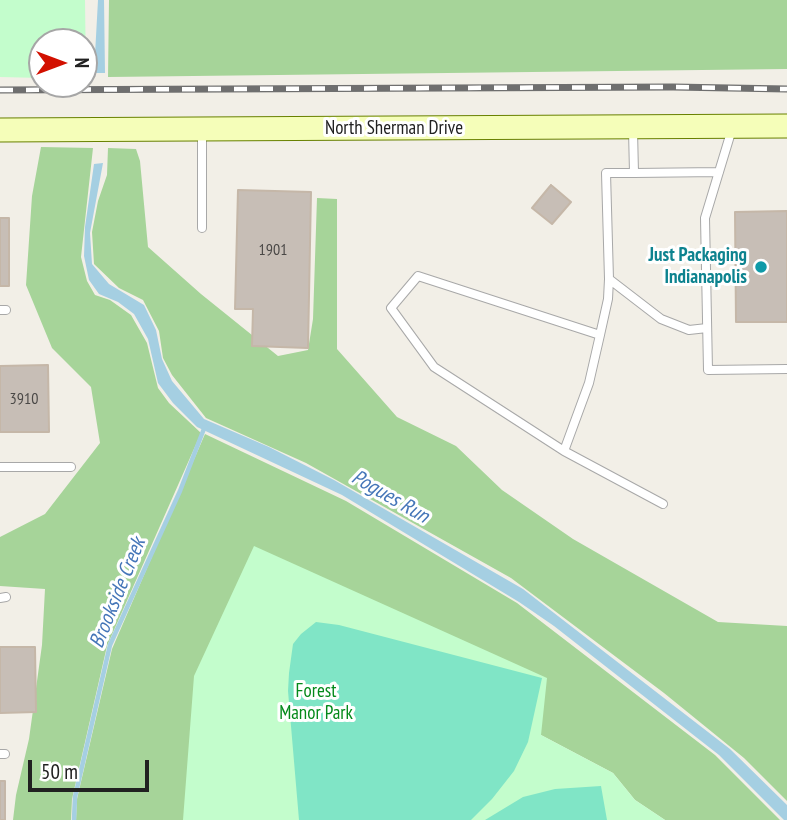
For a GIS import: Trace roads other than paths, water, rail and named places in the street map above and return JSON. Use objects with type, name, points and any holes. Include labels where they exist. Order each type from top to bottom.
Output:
[{"type":"main road","name":"North Sherman Drive","points":[[0,130],[787,126]]},
{"type":"lane","points":[[633,127],[634,173]]},
{"type":"lane","points":[[733,127],[705,218],[708,369],[787,369]]},
{"type":"lane","points":[[202,130],[202,228]]},
{"type":"lane","points":[[564,451],[589,383],[608,299],[606,173],[719,172]]},
{"type":"lane","points":[[600,335],[418,276],[391,308],[434,367],[564,451],[663,505]]},
{"type":"lane","points":[[609,279],[661,319],[689,330],[707,328]]},
{"type":"lane","points":[[0,467],[71,467]]},
{"type":"water","points":[[98,0],[104,0],[105,73],[98,73]]},
{"type":"water","points":[[103,163],[90,233],[92,264],[109,284],[144,305],[156,330],[162,359],[172,381],[204,419],[269,447],[334,480],[523,589],[730,749],[787,805],[787,820],[719,755],[554,626],[519,602],[342,495],[197,427],[158,383],[148,339],[134,314],[118,302],[99,294],[89,280],[84,256],[85,227],[94,164]]},
{"type":"waterway","name":"Brookside Creek","points":[[74,820],[75,797],[110,645],[180,491],[205,426]]},
{"type":"railway","points":[[0,90],[673,87],[787,89]]},
{"type":"place","name":"Just Packaging Indianapolis","points":[[761,267]]},
{"type":"water label","name":"Pogues Run","points":[[390,497]]},
{"type":"park label","name":"Forest Manor Park","points":[[316,703]]}]
